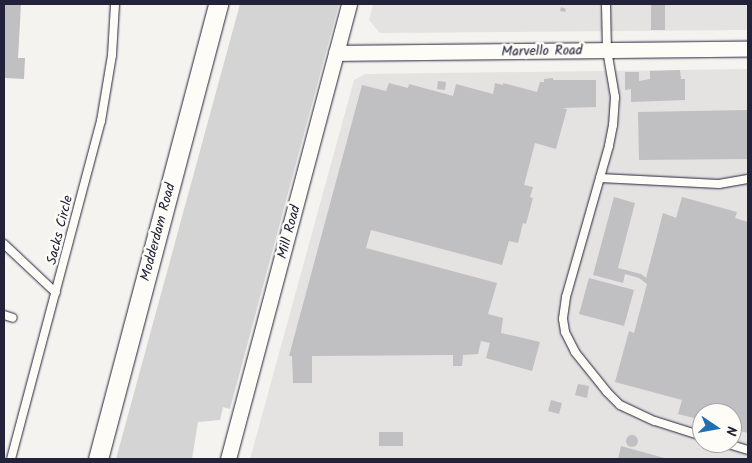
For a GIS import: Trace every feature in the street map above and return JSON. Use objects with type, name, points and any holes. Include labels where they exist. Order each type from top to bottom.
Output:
[{"type":"street","name":"Modderdam Road","points":[[98,459],[218,4]]},
{"type":"street","name":"Mill Road","points":[[228,459],[349,4]]},
{"type":"street","name":"Marvello Road","points":[[336,53],[748,49]]},
{"type":"lane","name":"Sacks Circle","points":[[11,459],[101,120],[112,55],[115,4]]},
{"type":"lane","points":[[606,4],[607,50],[614,96],[609,146],[566,297],[563,319],[567,340],[607,392],[620,405],[654,421],[692,433]]},
{"type":"lane","points":[[600,178],[719,184],[748,179]]},
{"type":"lane","points":[[4,244],[56,293]]},
{"type":"lane","points":[[4,315],[13,318]]},
{"type":"shaded area","points":[[240,4],[339,4],[230,409],[223,407],[220,420],[198,422],[192,459],[116,459]]},
{"type":"shaded area","points":[[373,4],[748,4],[748,30],[380,33],[369,20]]},
{"type":"shaded area","points":[[748,69],[748,459],[250,459],[354,80],[365,74]]},
{"type":"building","points":[[4,4],[21,4],[18,58],[25,58],[24,79],[4,78]]},
{"type":"building","points":[[651,4],[665,4],[665,30],[651,30]]},
{"type":"building","points":[[561,7],[566,9],[565,12],[560,11]]},
{"type":"building","points":[[680,70],[681,79],[685,79],[685,100],[631,102],[631,89],[625,90],[625,72],[639,72],[639,81],[650,79],[650,71]]},
{"type":"building","points":[[553,78],[553,80],[596,80],[596,107],[562,108],[567,109],[556,149],[535,143],[524,185],[533,187],[530,197],[533,198],[526,224],[523,223],[518,243],[509,241],[502,265],[371,230],[366,248],[497,283],[488,314],[503,318],[501,333],[540,342],[532,371],[486,358],[490,343],[481,341],[478,354],[463,355],[462,366],[453,366],[453,355],[312,356],[312,383],[293,383],[292,356],[289,356],[362,85],[386,91],[389,83],[408,88],[409,84],[453,96],[456,84],[493,94],[495,83],[503,85],[503,83],[537,92],[540,82],[544,82],[544,79]]},
{"type":"building","points":[[438,81],[446,82],[445,90],[437,89]]},
{"type":"building","points":[[748,110],[748,159],[639,160],[638,112]]},
{"type":"building","points":[[614,197],[635,203],[618,268],[641,274],[646,278],[663,213],[676,218],[682,197],[737,212],[735,218],[748,222],[748,433],[742,432],[742,403],[692,403],[692,418],[678,414],[682,400],[615,382],[629,331],[634,333],[647,284],[639,278],[625,274],[623,283],[593,275]]},
{"type":"building","points":[[589,278],[634,290],[624,326],[579,314]]},
{"type":"building","points":[[578,384],[589,386],[587,398],[575,395]]},
{"type":"building","points":[[551,400],[562,403],[559,414],[548,411]]},
{"type":"building","points":[[379,432],[403,432],[403,446],[379,446]]},
{"type":"building","points":[[632,435],[638,441],[632,447],[626,441]]},
{"type":"building","points":[[621,446],[668,459],[618,459]]}]
